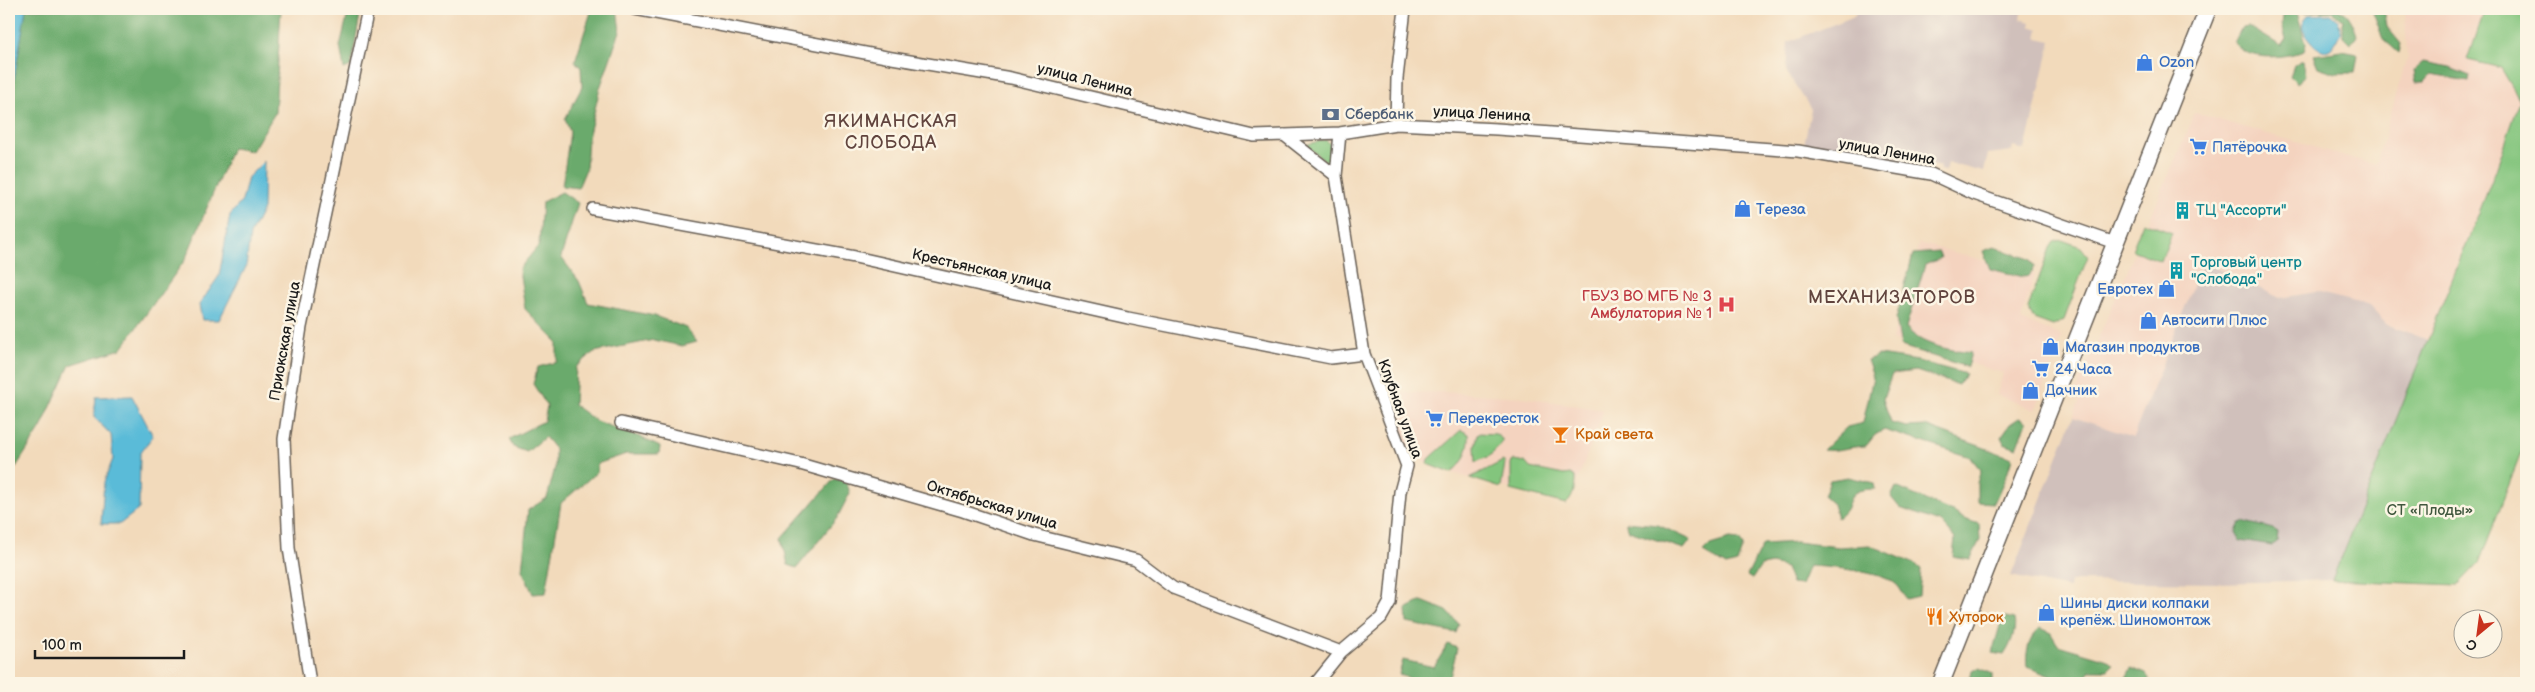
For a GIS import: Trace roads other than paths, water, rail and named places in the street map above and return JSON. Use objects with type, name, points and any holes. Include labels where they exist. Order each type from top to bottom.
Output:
[{"type":"main road","points":[[1941,683],[2208,9]]},
{"type":"street","name":"Приокская улица","points":[[310,683],[289,548],[284,440],[301,327],[368,9]]},
{"type":"street","name":"улица Ленина","points":[[636,9],[886,57],[1011,78],[1254,136],[1340,133],[1396,124],[1798,151],[1932,174],[1974,194],[2115,243]]},
{"type":"street","points":[[1396,124],[1397,78],[1405,9]]},
{"type":"street","name":"Клубная улица","points":[[1316,683],[1341,652],[1382,618],[1390,602],[1400,492],[1407,466],[1364,354],[1336,176],[1340,133]]},
{"type":"street","points":[[1284,135],[1336,176]]},
{"type":"street","name":"Крестьянская улица","points":[[593,208],[855,257],[1128,318],[1331,358],[1364,354]]},
{"type":"street","name":"Октябрьская улица","points":[[621,422],[800,464],[963,511],[1034,535],[1136,560],[1173,588],[1341,652]]},
{"type":"water","points":[[9,9],[26,9],[9,109]]},
{"type":"water","points":[[2330,14],[2338,20],[2341,31],[2333,47],[2324,51],[2310,40],[2303,29],[2303,25],[2308,15]]},
{"type":"water","points":[[264,161],[263,209],[250,235],[246,267],[219,320],[202,320],[199,305],[219,276],[230,215],[242,201],[248,177]]},
{"type":"water","points":[[132,396],[153,436],[140,453],[139,509],[120,524],[101,524],[104,482],[113,459],[111,435],[94,417],[96,397]]},
{"type":"place","name":"Ozon","points":[[2145,62]]},
{"type":"place","name":"Сбербанк","points":[[1331,114]]},
{"type":"place","name":"Пятёрочка","points":[[2198,147]]},
{"type":"place","name":"Тереза","points":[[1742,209]]},
{"type":"place","name":"ТЦ \"Ассорти\"","points":[[2182,210]]},
{"type":"place","name":"Торговый центр \"Слобода\"","points":[[2177,271]]},
{"type":"place","name":"Евротех","points":[[2167,289]]},
{"type":"place","name":"ГБУЗ ВО МГБ № 3 Амбулатория № 1","points":[[1726,305]]},
{"type":"place","name":"Автосити Плюс","points":[[2148,320]]},
{"type":"place","name":"Магазин продуктов","points":[[2051,347]]},
{"type":"place","name":"24 Часа","points":[[2041,369]]},
{"type":"place","name":"Дачник","points":[[2031,390]]},
{"type":"place","name":"Перекресток","points":[[1434,418]]},
{"type":"place","name":"Край света","points":[[1561,434]]},
{"type":"place","name":"Шины диски колпаки крепёж. Шиномонтаж","points":[[2046,612]]},
{"type":"place","name":"Хуторок","points":[[1935,617]]},
{"type":"district","name":"ЯКИМАНСКАЯ СЛОБОДА","points":[[891,131]]},
{"type":"district","name":"МЕХАНИЗАТОРОВ","points":[[1892,297]]},
{"type":"park label","name":"СТ «Плоды»","points":[[2430,510]]}]
